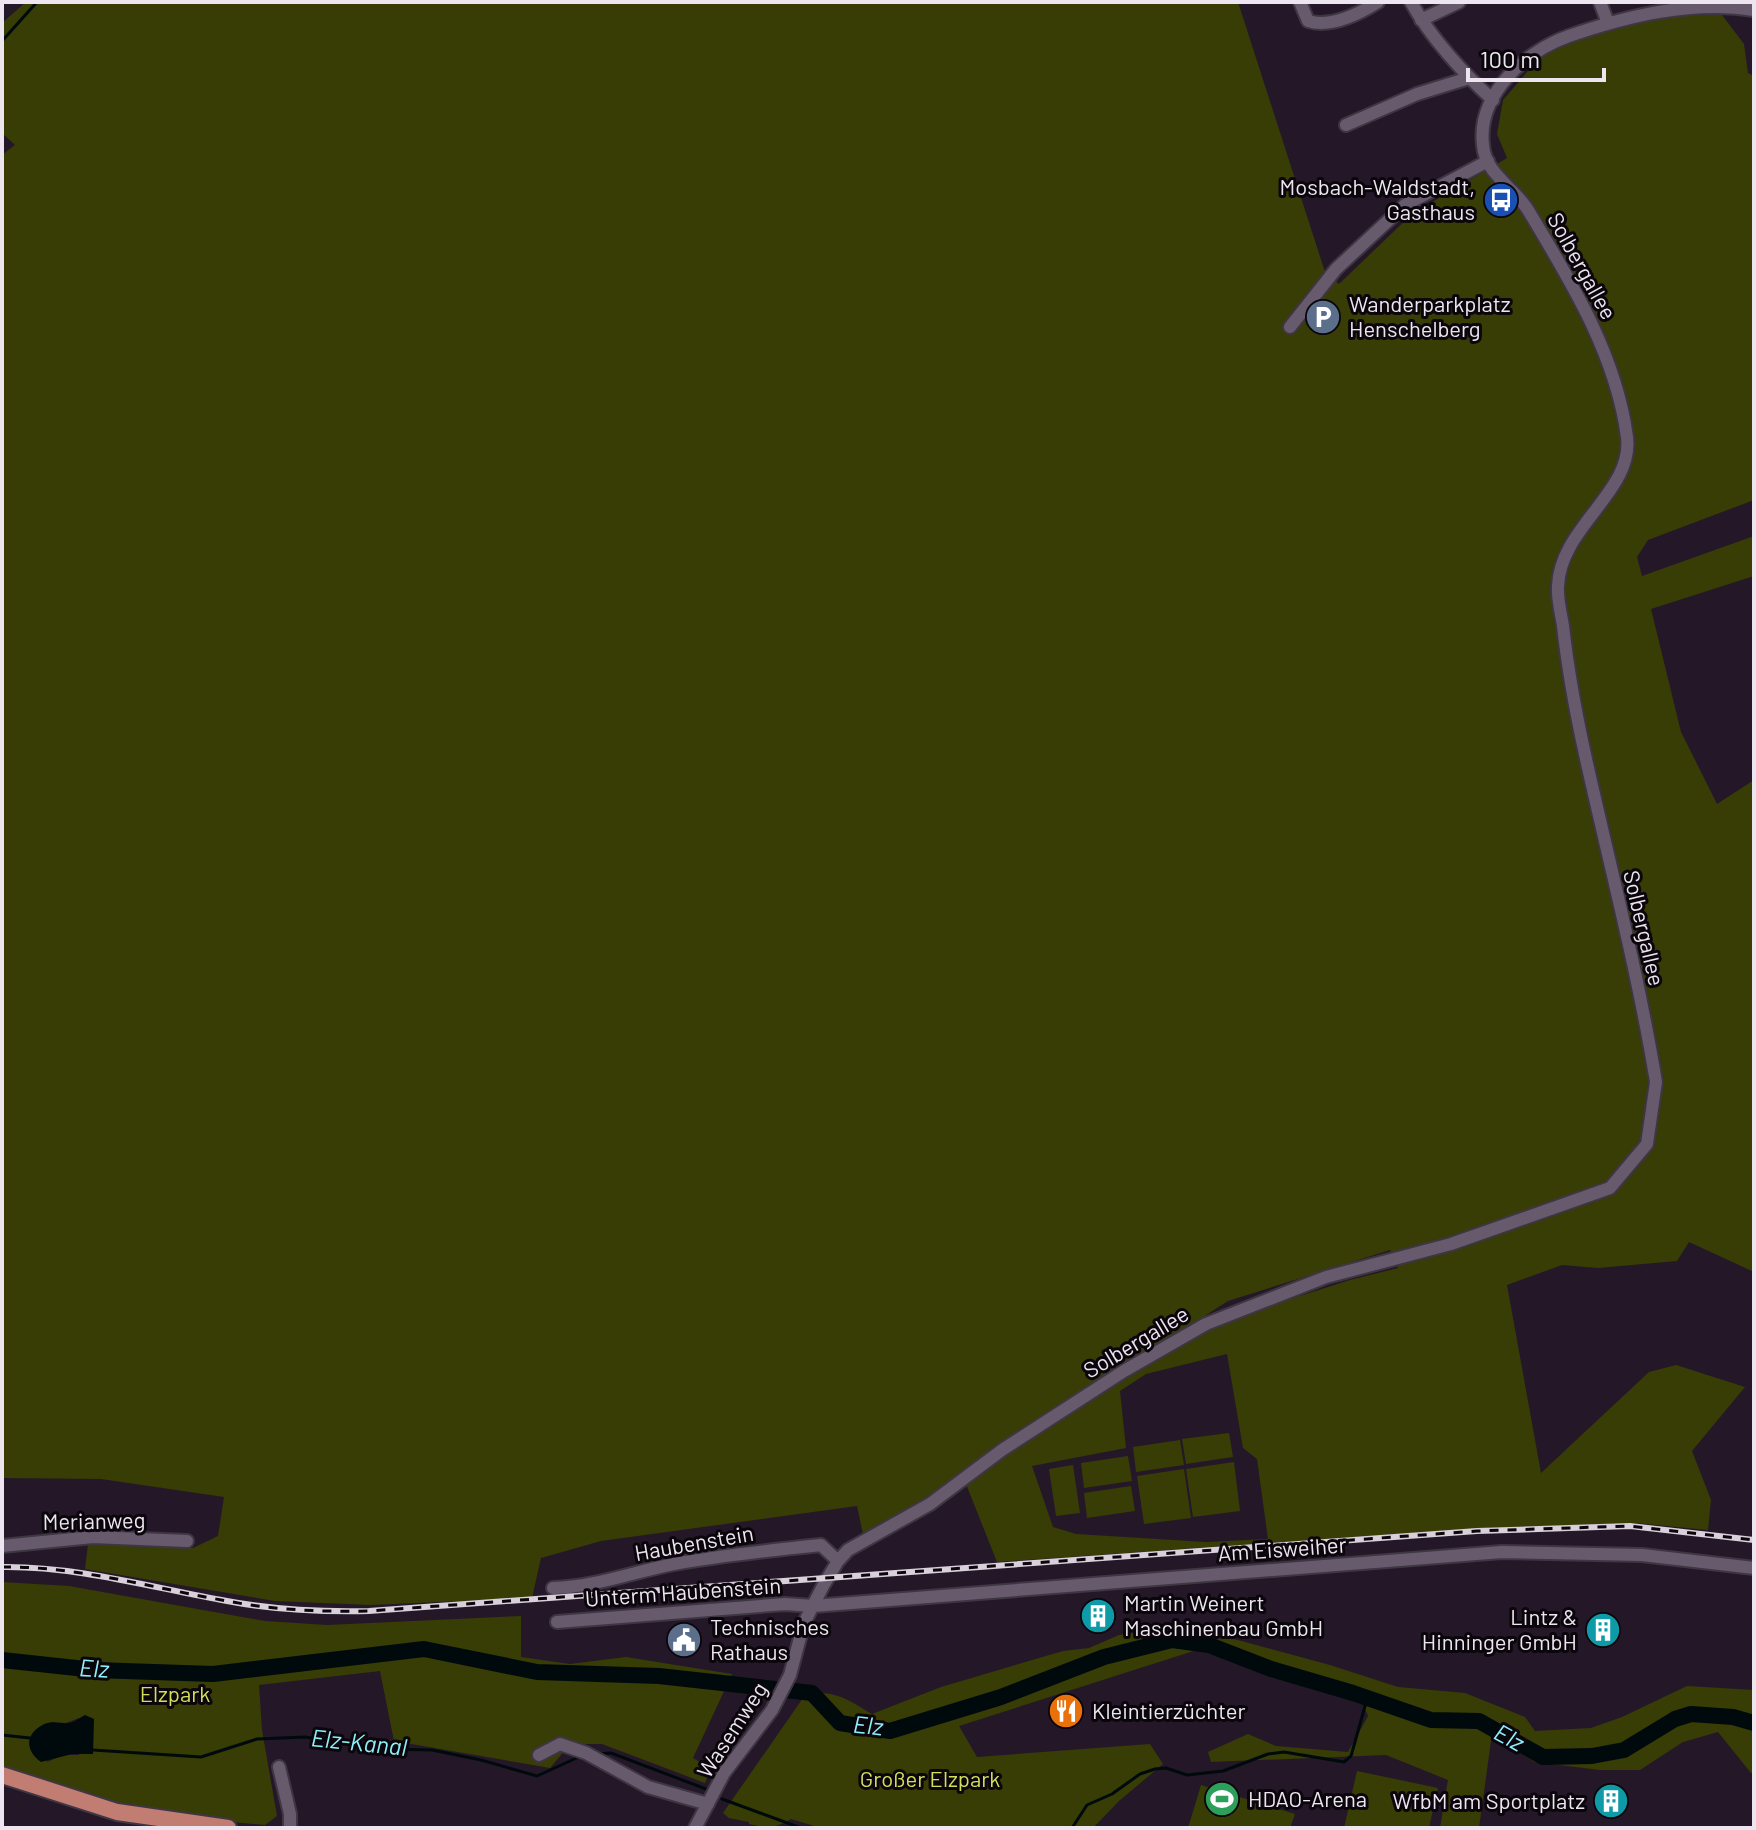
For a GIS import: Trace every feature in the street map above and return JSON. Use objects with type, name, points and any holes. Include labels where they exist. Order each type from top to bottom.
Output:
[{"type":"main road","points":[[2,1775],[139,1817],[228,1828]]},
{"type":"street","points":[[1300,2],[1308,21],[1320,25],[1378,2]]},
{"type":"street","points":[[1411,2],[1421,20],[1469,78],[1493,100]]},
{"type":"street","points":[[1421,20],[1459,2]]},
{"type":"street","points":[[1600,2],[1608,23]]},
{"type":"street","points":[[1290,327],[1336,269],[1405,205],[1488,161],[1482,145],[1484,125],[1493,100],[1519,64],[1534,51],[1608,23],[1648,14],[1716,5],[1754,10]]},
{"type":"street","points":[[1346,125],[1417,94],[1469,78]]},
{"type":"street","name":"Solbergallee","points":[[813,1606],[838,1561],[858,1542],[883,1532],[930,1504],[1002,1450],[1124,1371],[1206,1324],[1326,1277],[1451,1244],[1610,1188],[1647,1144],[1656,1082],[1570,686],[1558,586],[1565,551],[1618,479],[1628,442],[1621,402],[1594,326],[1525,205],[1497,176],[1488,161]]},
{"type":"street","name":"Merianweg","points":[[2,1546],[93,1537],[187,1541]]},
{"type":"street","name":"Haubenstein","points":[[553,1588],[580,1587],[672,1565],[821,1545],[838,1561]]},
{"type":"street","name":"Am Eisweiher","points":[[813,1606],[1502,1552],[1642,1555],[1754,1568]]},
{"type":"street","name":"Unterm Haubenstein","points":[[557,1622],[785,1604],[813,1606]]},
{"type":"street","name":"Wasemweg","points":[[695,1828],[724,1773],[772,1710],[790,1675],[798,1639],[813,1606]]},
{"type":"street","points":[[539,1755],[560,1744],[590,1755],[648,1787],[708,1804]]},
{"type":"street","points":[[279,1767],[290,1814],[290,1828]]},
{"type":"green space","points":[[26,2],[1238,2],[1325,272],[1339,284],[1412,214],[1507,158],[1497,134],[1503,100],[1545,51],[1660,14],[1722,15],[1744,44],[1748,73],[1754,76],[1754,500],[1648,540],[1637,557],[1642,576],[1754,536],[1754,576],[1651,609],[1681,732],[1717,804],[1754,780],[1754,1272],[1689,1242],[1677,1261],[1598,1268],[1562,1265],[1507,1285],[1541,1473],[1649,1372],[1676,1365],[1745,1387],[1692,1451],[1711,1500],[1708,1530],[1635,1523],[1484,1528],[997,1562],[966,1484],[1209,1325],[1398,1268],[1390,1250],[1228,1301],[1002,1445],[927,1500],[863,1534],[857,1506],[601,1541],[541,1558],[532,1598],[370,1605],[275,1601],[85,1569],[88,1544],[193,1548],[218,1536],[224,1497],[101,1479],[2,1478],[2,155],[15,145],[2,133],[2,23]],"holes":[[[1227,1354],[1243,1448],[1257,1459],[1268,1539],[1206,1542],[1076,1534],[1053,1527],[1032,1466],[1126,1448],[1120,1391],[1146,1374]]]},
{"type":"green space","points":[[1229,1433],[1233,1457],[1186,1464],[1182,1439]]},
{"type":"green space","points":[[1180,1440],[1184,1465],[1136,1472],[1133,1447]]},
{"type":"green space","points":[[1128,1456],[1132,1481],[1084,1488],[1081,1463]]},
{"type":"green space","points":[[1234,1462],[1240,1511],[1193,1517],[1186,1469]]},
{"type":"green space","points":[[1073,1465],[1080,1513],[1056,1516],[1049,1469]]},
{"type":"green space","points":[[1184,1469],[1191,1518],[1144,1524],[1137,1476]]},
{"type":"green space","points":[[1131,1486],[1135,1511],[1087,1518],[1084,1493]]},
{"type":"green space","name":"Elzpark","points":[[2,1582],[69,1586],[265,1621],[327,1625],[521,1616],[521,1657],[570,1664],[626,1657],[732,1674],[693,1758],[711,1769],[705,1783],[602,1744],[570,1744],[550,1768],[394,1741],[380,1671],[259,1685],[262,1730],[277,1816],[265,1825],[130,1812],[68,1794],[2,1766]],"holes":[[[79,1718],[79,1755],[63,1755],[47,1762],[51,1722],[66,1723]]]},
{"type":"green space","name":"Großer Elzpark","points":[[1182,1625],[1398,1687],[1465,1693],[1525,1717],[1535,1731],[1591,1728],[1687,1686],[1754,1690],[1754,1773],[1718,1732],[1683,1742],[1640,1770],[1600,1770],[1534,1762],[1492,1734],[1479,1828],[1440,1828],[1448,1780],[1386,1755],[1211,1762],[1208,1752],[1248,1734],[1276,1746],[1348,1752],[1368,1716],[1363,1703],[1206,1647],[959,1726],[977,1757],[1150,1744],[1163,1764],[1093,1828],[821,1828],[791,1819],[766,1827],[729,1818],[723,1813],[803,1698],[822,1693],[839,1696],[872,1714],[941,1687],[1063,1651],[1089,1648],[1119,1635]]},
{"type":"green space","points":[[1357,1771],[1438,1788],[1429,1828],[1344,1828]]},
{"type":"green space","name":"HDAO-Arena","points":[[1201,1785],[1295,1814],[1290,1828],[1188,1828]]},
{"type":"shaded area","points":[[85,1715],[94,1719],[93,1754],[72,1754],[41,1762],[31,1752],[31,1735],[40,1726],[52,1722],[70,1723]]},
{"type":"waterway","points":[[2,41],[37,2]]},
{"type":"waterway","name":"Elz","points":[[2,1660],[95,1670],[213,1674],[424,1649],[537,1672],[659,1676],[812,1693],[840,1723],[890,1731],[1001,1697],[1104,1657],[1172,1640],[1209,1645],[1271,1669],[1431,1720],[1479,1721],[1543,1757],[1592,1756],[1624,1750],[1675,1719],[1691,1714],[1733,1717],[1754,1723]]},
{"type":"waterway","name":"Elz-Kanal","points":[[1072,1828],[1087,1805],[1112,1794],[1140,1774],[1155,1769],[1166,1768],[1187,1775],[1223,1771],[1268,1754],[1284,1752],[1344,1762],[1351,1756],[1367,1699]]},
{"type":"waterway","name":"Elz-Kanal","points":[[2,1735],[30,1738]]},
{"type":"waterway","name":"Elz-Kanal","points":[[93,1750],[201,1757],[257,1739],[305,1737],[383,1749],[432,1750],[537,1776],[581,1756]]},
{"type":"waterway","name":"Elz-Kanal","points":[[596,1754],[611,1753],[706,1789]]},
{"type":"waterway","name":"Elz-Kanal","points":[[722,1799],[801,1828]]},
{"type":"railway","points":[[2,1567],[87,1574],[262,1606],[315,1611],[369,1611],[1477,1531],[1630,1526],[1754,1540]]},
{"type":"place","name":"Mosbach-Waldstadt, Gasthaus","points":[[1501,200]]},
{"type":"place","name":"Wanderparkplatz Henschelberg","points":[[1323,317]]},
{"type":"place","name":"Martin Weinert Maschinenbau GmbH","points":[[1098,1616]]},
{"type":"place","name":"Lintz & Hinninger GmbH","points":[[1603,1630]]},
{"type":"place","name":"Technisches Rathaus","points":[[684,1640]]},
{"type":"place","name":"Kleintierzüchter","points":[[1066,1711]]},
{"type":"place","name":"HDAO-Arena","points":[[1222,1799]]},
{"type":"place","name":"WfbM am Sportplatz","points":[[1611,1801]]}]
